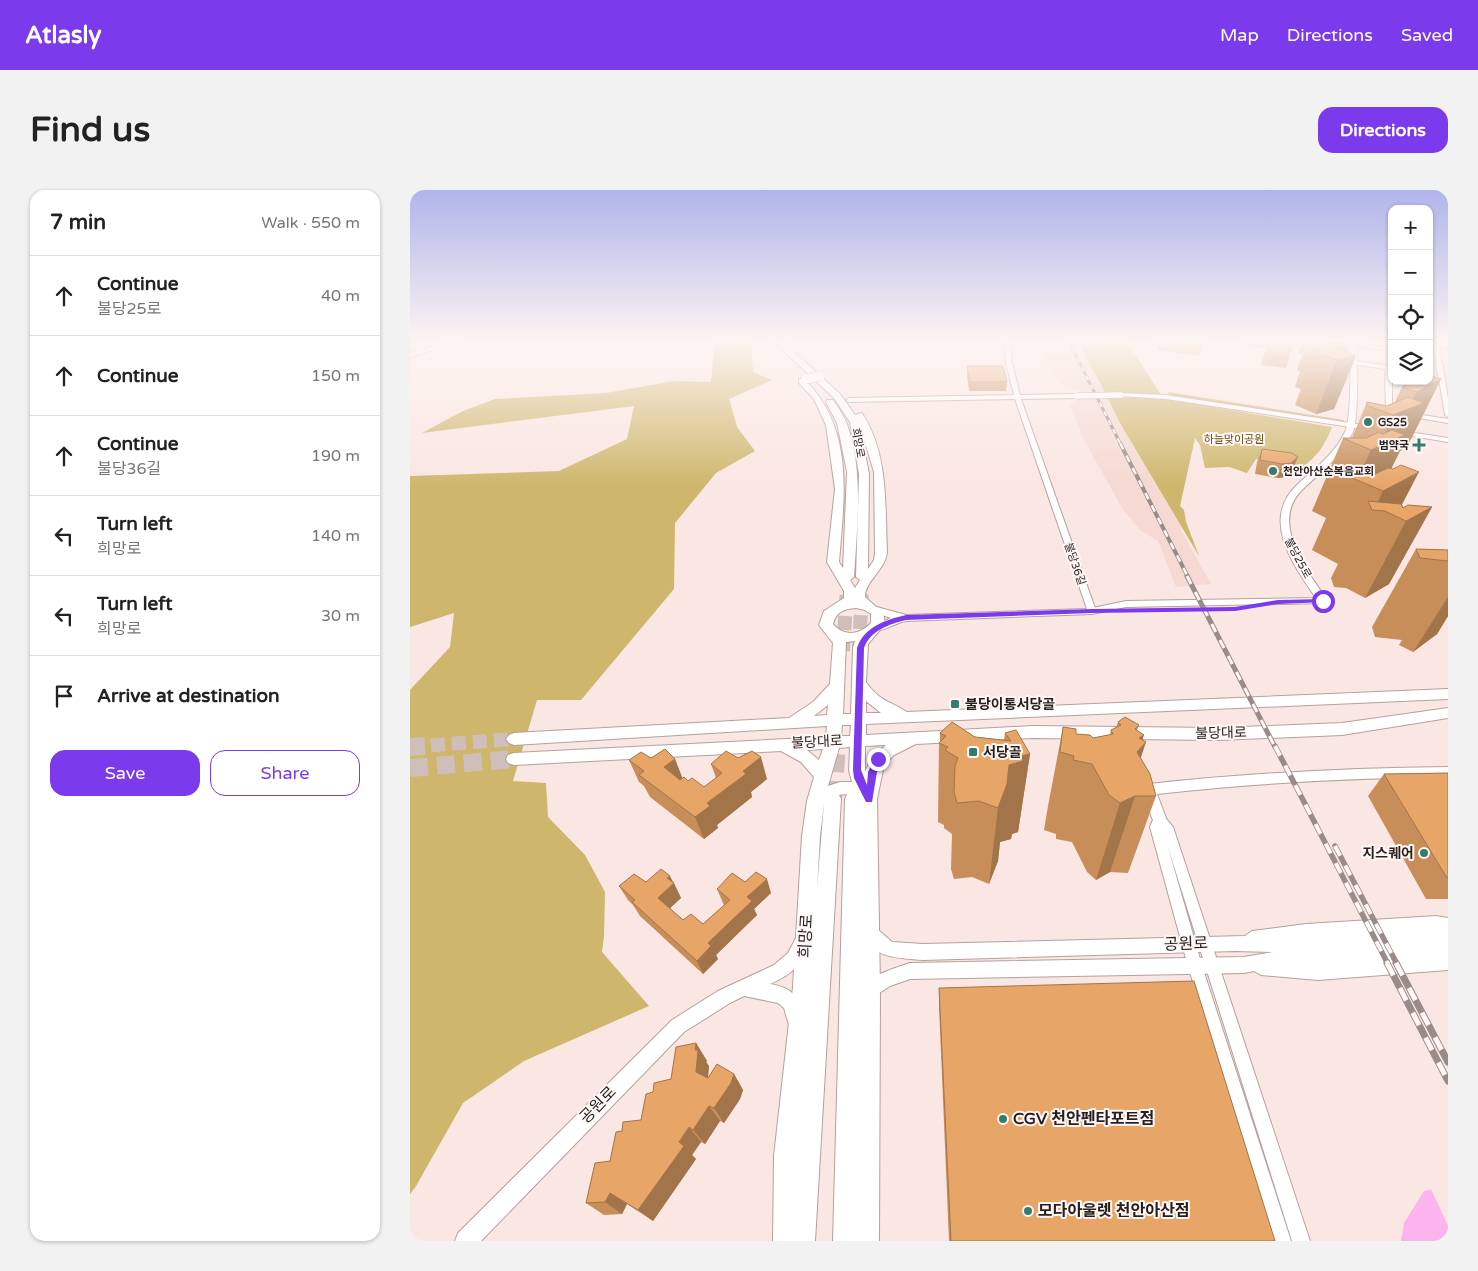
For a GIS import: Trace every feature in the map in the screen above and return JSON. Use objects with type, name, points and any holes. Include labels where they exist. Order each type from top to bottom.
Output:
[{"type":"main road","points":[[809,389],[818,398],[831,425],[839,474],[838,513],[833,562],[850,591],[850,598],[828,614],[826,620],[829,630],[835,634],[852,638],[872,631],[879,619],[859,598],[859,591],[880,560],[879,472],[864,423],[849,400],[839,389]]},
{"type":"main road","points":[[820,389],[827,396],[842,423],[852,472],[852,514],[848,577]]},
{"type":"main road","name":"희망로","points":[[830,389],[838,396],[855,422],[864,474],[862,577]]},
{"type":"main road","points":[[841,606],[849,604],[869,607]]},
{"type":"main road","name":"희망로","points":[[786,1241],[786,1156],[799,1033],[805,936],[847,798],[858,778],[860,648],[864,638],[872,631]]},
{"type":"main road","name":"희망로","points":[[835,634],[840,643],[835,720],[833,741],[822,778],[847,798],[870,934],[866,1241]]},
{"type":"main road","points":[[860,684],[870,699],[888,711],[912,717]]},
{"type":"main road","points":[[784,723],[806,715],[825,701],[837,685]]},
{"type":"main road","name":"불당대로","points":[[514,739],[835,720],[1448,694]]},
{"type":"main road","name":"불당대로","points":[[514,760],[833,741],[1033,732],[1218,734],[1342,729],[1448,713]]},
{"type":"main road","name":"희망로","points":[[846,1241],[847,798],[873,772],[878,759],[889,749],[921,737]]},
{"type":"main road","points":[[782,744],[806,756],[816,765],[822,778]]},
{"type":"main road","points":[[802,1241],[847,798]]},
{"type":"street","name":"불당36길","points":[[1015,389],[1092,611]]},
{"type":"street","name":"불당25로","points":[[1278,602],[1323,601],[1292,551],[1285,534],[1285,514],[1292,496],[1340,447],[1347,437],[1351,426],[1353,389]]},
{"type":"street","points":[[1390,389],[1389,412],[1448,421]]},
{"type":"street","points":[[1442,389],[1448,415]]},
{"type":"street","points":[[849,400],[1121,395],[1166,397],[1375,429]]},
{"type":"street","points":[[1392,432],[1448,440]]},
{"type":"street","points":[[1092,611],[1126,604],[1278,602]]},
{"type":"street","points":[[872,631],[888,622],[906,618],[1092,611],[1235,609],[1278,602]]},
{"type":"street","points":[[869,607],[883,613],[906,618]]},
{"type":"street","points":[[1282,1241],[1197,944],[1156,826],[1159,818],[1149,789],[1215,782],[1359,773],[1448,772]]},
{"type":"street","points":[[1235,943],[1267,936],[1306,931],[1444,923]]},
{"type":"street","name":"공원로","points":[[870,934],[888,949],[923,952],[1235,943],[1280,945],[1448,935]]},
{"type":"street","name":"공원로","points":[[466,1241],[678,1026],[724,996],[780,971],[794,959],[805,936]]},
{"type":"street","name":"공원로","points":[[870,991],[898,974],[927,971],[1244,965],[1263,960],[1448,947]]},
{"type":"street","points":[[1244,965],[1318,972],[1448,963]]},
{"type":"street","points":[[1203,966],[1301,1241]]},
{"type":"street","points":[[744,988],[782,995],[791,1003],[799,1033]]},
{"type":"shaded area","points":[[1074,389],[1103,389],[1119,398],[1177,478],[1181,530],[1211,584],[1176,587],[1158,541],[1140,530],[1122,508],[1082,436],[1070,405],[1086,393]]},
{"type":"shaded area","points":[[1448,1186],[1448,1232],[1439,1241],[1401,1241],[1404,1223],[1424,1191]]},
{"type":"green space","points":[[628,389],[752,389],[729,399],[737,427],[755,451],[716,473],[675,523],[674,589],[581,700],[537,700],[513,781],[546,783],[548,817],[585,855],[605,892],[602,952],[649,1006],[524,1061],[463,1103],[410,1194],[410,690],[450,647],[454,613],[410,627],[410,476],[559,471],[627,439],[634,406],[422,433],[463,411],[495,399],[606,393]]},
{"type":"green space","points":[[1103,389],[1157,389],[1161,395],[1105,392]]},
{"type":"green space","points":[[1168,392],[1344,420],[1343,423],[1170,396]]},
{"type":"green space","name":"하늘맞이공원","points":[[1107,397],[1166,399],[1332,427],[1320,450],[1301,468],[1256,459],[1247,473],[1229,467],[1205,468],[1200,445],[1195,438],[1180,506],[1184,510],[1186,522],[1199,556],[1120,423]]},
{"type":"pier","points":[[1448,1183],[1448,1226],[1430,1187]]},
{"type":"building","points":[[1408,389],[1422,389],[1417,392]]},
{"type":"building","points":[[1408,397],[1424,403],[1393,415],[1366,405],[1367,402],[1387,406]]},
{"type":"building","points":[[1392,430],[1405,435],[1371,450],[1343,438],[1366,438],[1379,432],[1383,434]]},
{"type":"building","points":[[1262,449],[1292,453],[1298,457],[1291,463],[1282,464],[1260,460]]},
{"type":"building","points":[[1401,465],[1419,472],[1383,491],[1345,475],[1373,475],[1388,468],[1393,469]]},
{"type":"building","points":[[1368,501],[1401,504],[1403,508],[1408,505],[1432,507],[1406,521],[1385,511],[1372,510]]},
{"type":"building","points":[[1416,549],[1448,550],[1448,561],[1420,558]]},
{"type":"building","points":[[1125,717],[1139,725],[1135,729],[1144,735],[1139,738],[1146,742],[1137,752],[1150,774],[1156,796],[1135,796],[1120,803],[1109,795],[1092,764],[1073,760],[1074,756],[1060,752],[1063,727],[1076,729],[1076,734],[1090,735],[1093,738],[1113,734],[1111,730],[1121,725],[1118,722]]},
{"type":"building","points":[[952,722],[975,737],[1011,741],[1005,733],[1016,730],[1030,754],[1021,756],[1023,761],[1009,765],[1007,784],[998,808],[979,801],[957,803],[954,792],[955,766],[958,758],[945,750],[948,747],[939,743],[946,736],[940,733]]},
{"type":"building","points":[[665,749],[675,759],[664,767],[680,780],[684,777],[688,781],[692,778],[704,787],[722,773],[711,764],[726,751],[738,758],[752,751],[761,757],[743,771],[746,774],[707,803],[710,806],[695,817],[639,775],[644,771],[629,760],[641,752],[651,758]]},
{"type":"building","points":[[1448,773],[1448,878],[1447,878],[1384,774]]},
{"type":"building","points":[[661,869],[670,876],[667,878],[674,883],[658,898],[683,920],[691,914],[703,924],[730,900],[717,889],[732,873],[745,882],[756,872],[767,879],[747,897],[752,901],[708,943],[711,946],[697,961],[632,902],[635,900],[619,886],[634,874],[646,882]]},
{"type":"building","points":[[1194,981],[1275,1241],[951,1241],[939,988]]},
{"type":"building","points":[[696,1043],[695,1050],[698,1050],[696,1072],[708,1078],[717,1064],[734,1074],[731,1083],[714,1108],[709,1106],[693,1130],[689,1127],[679,1142],[684,1146],[638,1210],[610,1193],[605,1202],[586,1203],[595,1163],[610,1161],[616,1132],[622,1131],[623,1122],[641,1120],[646,1094],[653,1092],[654,1083],[671,1079],[676,1047]]},
{"type":"tunnel","points":[[859,650],[862,588]]},
{"type":"tunnel","points":[[843,651],[847,589]]},
{"type":"tunnel","points":[[425,746],[410,747],[514,739]]},
{"type":"tunnel","points":[[837,741],[837,746]]},
{"type":"tunnel","points":[[833,799],[837,746]]},
{"type":"tunnel","points":[[410,768],[514,759]]},
{"type":"railway","points":[[1093,389],[1121,445]]},
{"type":"railway","points":[[1120,443],[1188,577]]},
{"type":"railway","points":[[1187,576],[1275,747]]},
{"type":"railway","points":[[1275,746],[1388,964]]},
{"type":"railway","points":[[1335,846],[1397,964]]},
{"type":"railway","points":[[1387,963],[1448,1081]]},
{"type":"railway","points":[[1396,963],[1448,1062]]},
{"type":"place","name":"GS25","points":[[1368,422]]},
{"type":"place","name":"범약국","points":[[1419,445]]},
{"type":"place","name":"천안아산순복음교회","points":[[1273,471]]},
{"type":"place","name":"불당이통서당골","points":[[955,704]]},
{"type":"place","name":"서당골","points":[[973,752]]},
{"type":"place","name":"지스퀘어","points":[[1424,853]]},
{"type":"place","name":"CGV 천안펜타포트점","points":[[1003,1119]]},
{"type":"place","name":"모다아울렛 천안아산점","points":[[1028,1211]]},
{"type":"route","points":[[878,759],[873,772],[869,799],[858,778],[857,770],[860,648],[861,643],[868,634],[883,624],[894,620],[1092,611],[1235,609],[1278,602],[1323,601]]}]
